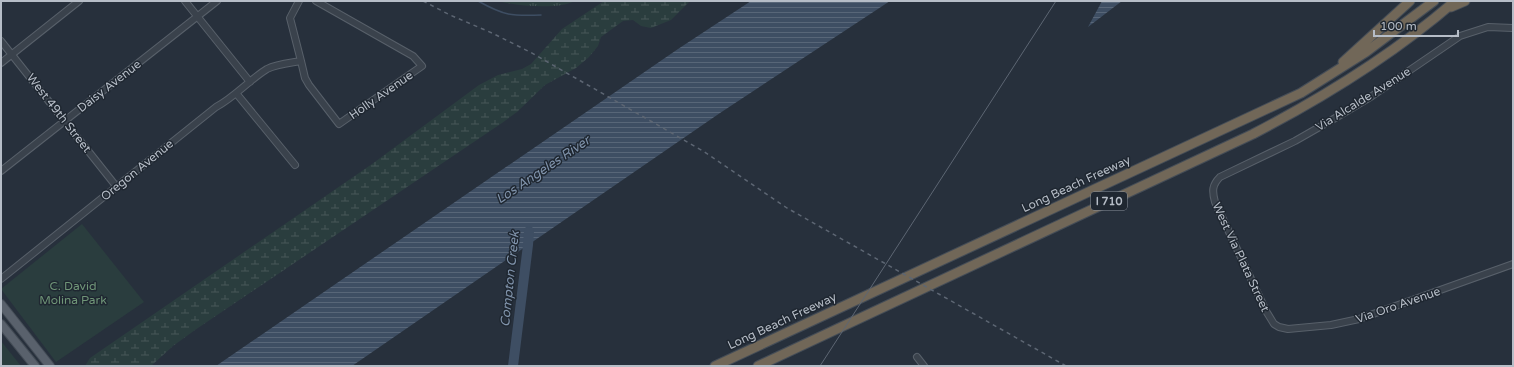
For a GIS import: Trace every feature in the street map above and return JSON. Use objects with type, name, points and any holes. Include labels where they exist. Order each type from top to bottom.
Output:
[{"type":"highway","points":[[1322,80],[1410,1]]},
{"type":"highway","name":"Long Beach Freeway","points":[[715,366],[1294,96],[1366,52],[1434,1]]},
{"type":"highway","name":"I 710","points":[[758,366],[1284,118],[1352,78],[1388,53],[1455,1]]},
{"type":"highway","points":[[1446,9],[1465,1]]},
{"type":"main road","points":[[1,304],[50,366]]},
{"type":"main road","points":[[1,324],[35,366]]},
{"type":"street","points":[[1,64],[78,1]]},
{"type":"street","points":[[185,1],[250,82]]},
{"type":"street","name":"Daisy Avenue","points":[[1,171],[217,1]]},
{"type":"street","points":[[299,1],[290,18],[300,61]]},
{"type":"street","name":"Holly Avenue","points":[[300,61],[305,78],[309,85],[340,124],[422,66],[413,56],[316,1]]},
{"type":"street","name":"Via Alcalde Avenue","points":[[1215,182],[1227,174],[1295,141],[1337,117],[1372,96],[1460,36],[1488,28],[1513,28]]},
{"type":"street","name":"West 49th Street","points":[[1,41],[116,186]]},
{"type":"street","name":"Oregon Avenue","points":[[1,278],[80,217],[116,186],[216,107],[267,69],[300,61]]},
{"type":"street","points":[[236,93],[295,165]]},
{"type":"street","name":"West Via Plata Street","points":[[1215,182],[1212,193],[1215,202],[1268,316],[1274,324],[1279,327]]},
{"type":"street","name":"Via Oro Avenue","points":[[1279,327],[1288,329],[1351,321],[1513,264]]},
{"type":"street","points":[[917,357],[924,366]]},
{"type":"green space","points":[[497,1],[575,1],[558,6],[526,6]]},
{"type":"green space","points":[[604,1],[690,1],[671,20],[651,28],[641,26],[633,20],[623,21],[601,37],[598,46],[589,57],[576,68],[545,85],[517,112],[502,123],[195,330],[173,346],[151,366],[85,366],[90,358],[372,164],[479,85],[498,75],[522,69],[531,64],[562,29]]},
{"type":"green space","name":"C. David Molina Park","points":[[82,224],[144,302],[56,362],[1,289]]},
{"type":"green space","points":[[1,341],[21,366],[1,366]]},
{"type":"water","name":"Los Angeles River","points":[[751,1],[890,1],[720,113],[352,366],[216,366],[678,49]]},
{"type":"water","points":[[1102,1],[1122,1],[1088,27]]},
{"type":"waterway","points":[[478,1],[495,10],[508,14],[541,15]]},
{"type":"waterway","name":"Compton Creek","points":[[513,366],[529,231]]},
{"type":"tram line","points":[[820,366],[1056,1]]},
{"type":"railway","points":[[423,1],[530,52],[703,151],[787,208],[1066,366]]}]
